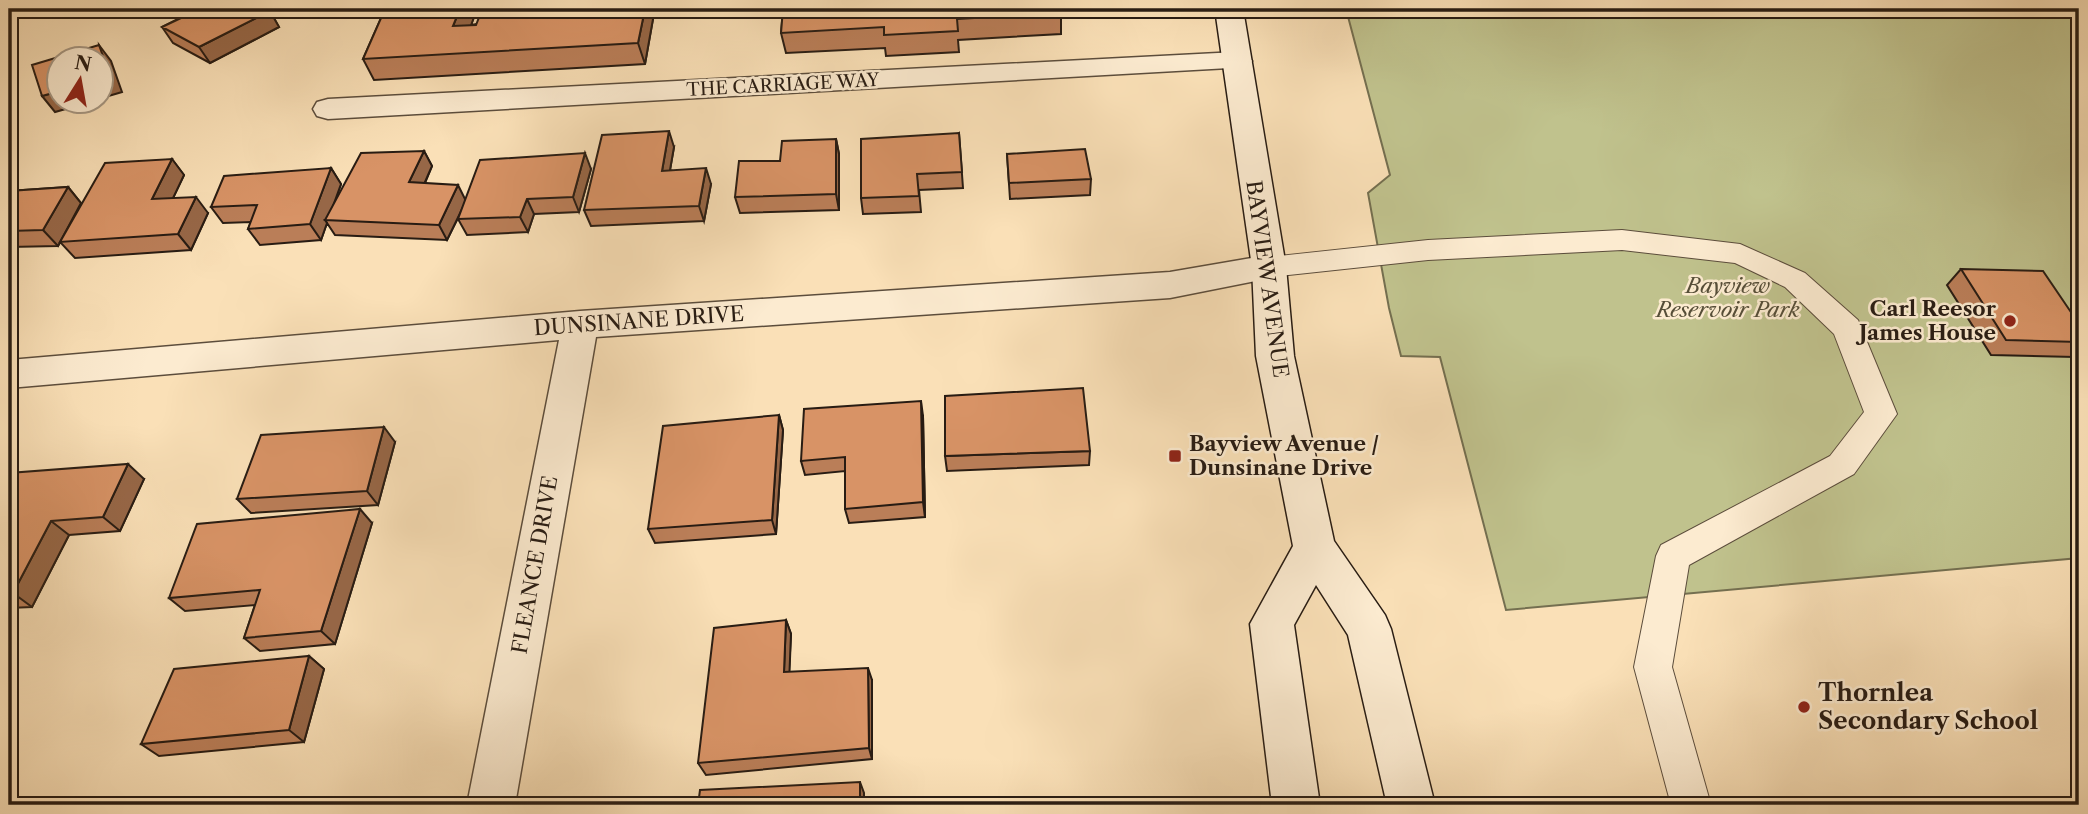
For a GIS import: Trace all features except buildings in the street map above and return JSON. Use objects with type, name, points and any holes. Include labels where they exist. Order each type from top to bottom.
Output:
[{"type":"street","name":"BAYVIEW AVENUE","points":[[1229,9],[1269,267],[1275,356],[1314,547],[1368,629],[1410,805]]},
{"type":"street","name":"THE CARRIAGE WAY","points":[[328,109],[1237,61]]},
{"type":"street","name":"DUNSINANE DRIVE","points":[[9,374],[580,325],[1170,285],[1269,267]]},
{"type":"street","name":"FLEANCE DRIVE","points":[[491,805],[580,325]]},
{"type":"street","points":[[1296,805],[1272,624],[1314,547]]},
{"type":"lane","points":[[1269,267],[1428,250],[1622,240],[1680,246],[1740,254],[1795,280],[1847,328],[1881,414],[1842,465],[1674,556],[1653,667],[1691,805]]},
{"type":"green space","name":"Bayview Reservoir Park","points":[[1346,9],[2079,9],[2079,558],[1506,610],[1440,357],[1401,356],[1389,308],[1368,193],[1390,175]]},
{"type":"place","name":"Carl Reesor James House","points":[[2010,321]]},
{"type":"place","name":"Bayview Avenue / Dunsinane Drive","points":[[1175,456]]},
{"type":"place","name":"Thornlea Secondary School","points":[[1804,707]]}]
